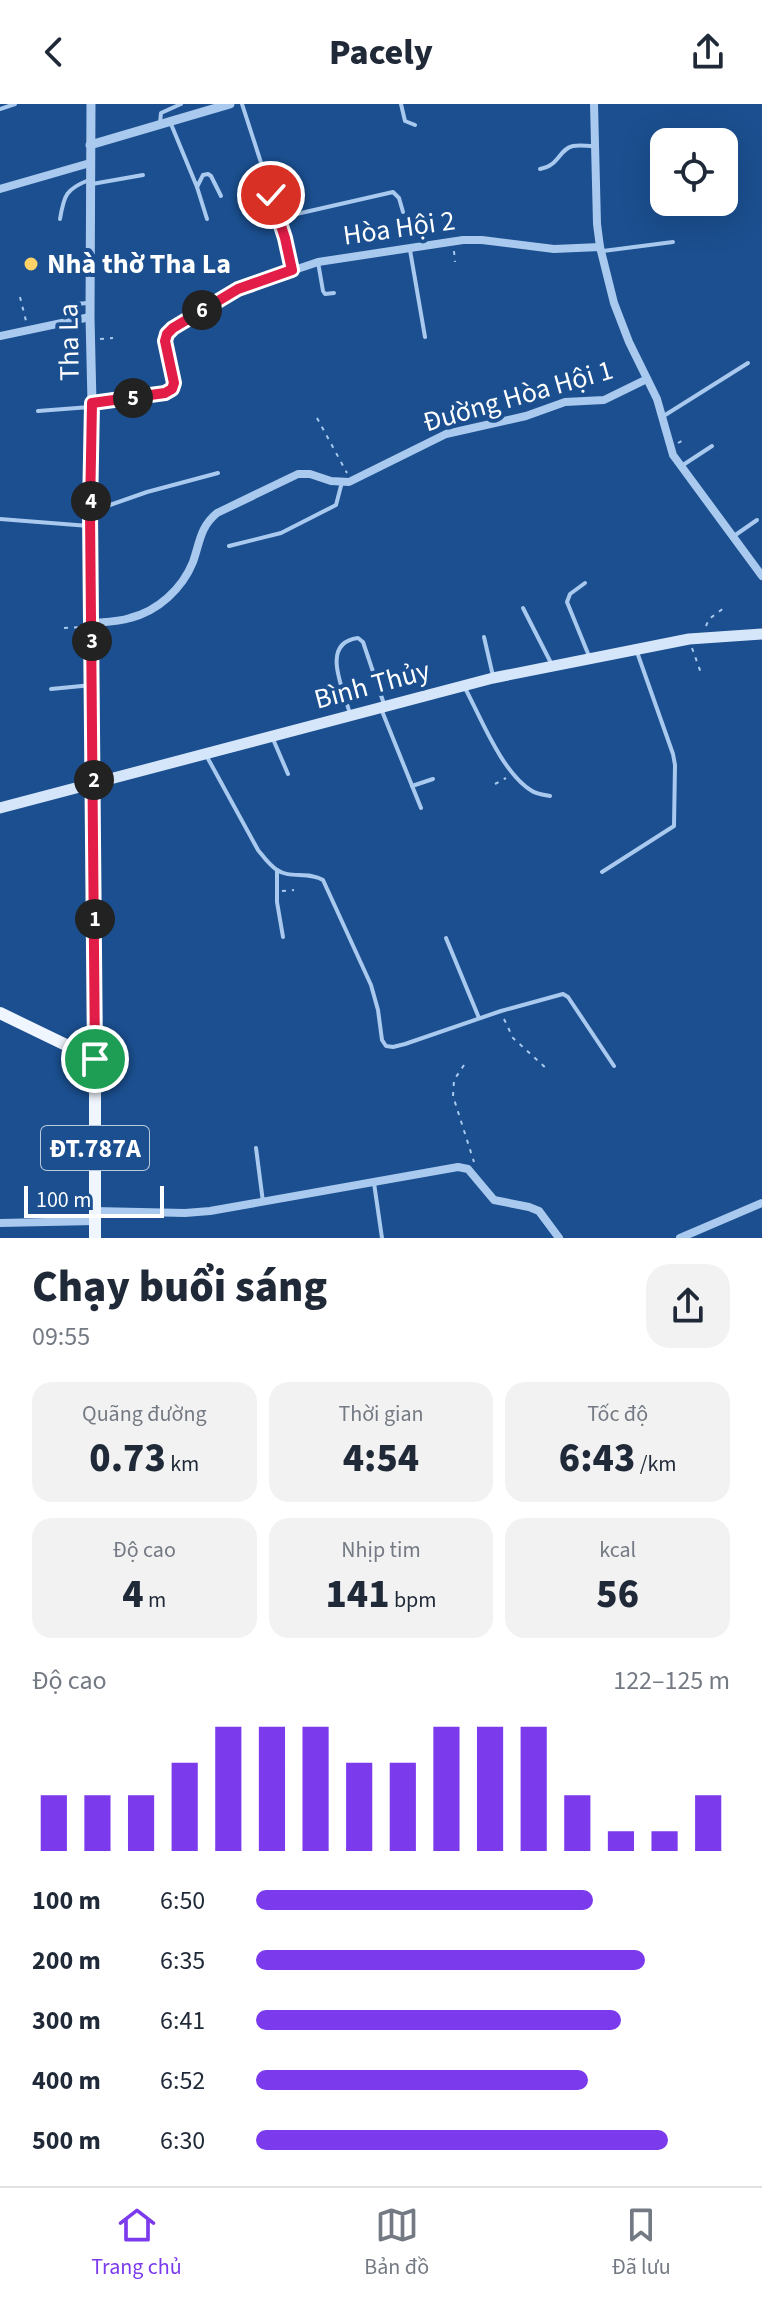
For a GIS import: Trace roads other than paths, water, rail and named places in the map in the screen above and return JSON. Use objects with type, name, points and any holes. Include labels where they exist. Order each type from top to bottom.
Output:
[{"type":"main road","name":"Bình Thủy","points":[[0,808],[493,678],[696,639],[762,634]]},
{"type":"main road","points":[[0,1013],[95,1059]]},
{"type":"main road","name":"ĐT.787A","points":[[95,1059],[95,1238]]},
{"type":"street","name":"Tha La","points":[[91,104],[90,511],[95,1059]]},
{"type":"street","points":[[90,145],[230,104]]},
{"type":"street","points":[[594,104],[593,146],[600,249],[614,303],[657,399],[670,447],[762,576]]},
{"type":"street","points":[[0,189],[90,163]]},
{"type":"street","name":"Hòa Hội 2","points":[[92,405],[165,393],[172,389],[174,383],[165,341],[173,328],[238,289],[318,262],[482,240],[554,249],[600,249]]},
{"type":"street","points":[[0,336],[90,317]]},
{"type":"street","name":"Đường Hòa Hội 1","points":[[346,482],[446,434],[526,416],[565,402],[604,400],[647,379]]},
{"type":"street","points":[[92,625],[131,618],[164,603],[187,574],[206,522],[217,513],[298,474],[346,482]]},
{"type":"street","points":[[0,1223],[185,1213],[458,1167],[468,1169],[494,1200],[539,1211],[559,1238]]},
{"type":"street","points":[[680,1238],[762,1204]]},
{"type":"lane","points":[[0,109],[15,104]]},
{"type":"lane","points":[[181,104],[161,113],[197,187],[207,219]]},
{"type":"lane","points":[[242,104],[279,218],[292,270]]},
{"type":"lane","points":[[401,104],[405,121],[415,125]]},
{"type":"lane","points":[[540,169],[556,163],[567,148],[593,146]]},
{"type":"lane","points":[[197,187],[203,175],[208,174],[221,196]]},
{"type":"lane","points":[[60,219],[64,200],[75,186],[143,175]]},
{"type":"lane","points":[[279,218],[393,192],[397,194],[403,212]]},
{"type":"lane","points":[[600,249],[673,242]]},
{"type":"lane","points":[[410,248],[425,337]]},
{"type":"lane","points":[[318,262],[323,291],[325,294],[334,293]]},
{"type":"lane","points":[[67,305],[90,303]]},
{"type":"lane","points":[[662,417],[748,363]]},
{"type":"lane","points":[[38,411],[92,405]]},
{"type":"lane","points":[[681,466],[712,446]]},
{"type":"lane","points":[[90,511],[218,473]]},
{"type":"lane","points":[[229,546],[281,533],[336,505],[346,482]]},
{"type":"lane","points":[[0,519],[91,527]]},
{"type":"lane","points":[[732,537],[757,520]]},
{"type":"lane","points":[[585,583],[567,598],[590,658]]},
{"type":"lane","points":[[523,608],[552,666]]},
{"type":"lane","points":[[484,637],[493,678]]},
{"type":"lane","points":[[351,716],[335,654],[339,647],[358,638],[363,642],[383,708],[421,808]]},
{"type":"lane","points":[[602,872],[674,826],[673,754],[636,649]]},
{"type":"lane","points":[[51,689],[93,685]]},
{"type":"lane","points":[[464,686],[513,773],[531,790],[550,796]]},
{"type":"lane","points":[[272,736],[288,774]]},
{"type":"lane","points":[[204,753],[258,850],[277,870],[323,880],[375,996],[382,1040],[386,1046],[393,1047],[563,994],[614,1066]]},
{"type":"lane","points":[[412,786],[433,779]]},
{"type":"lane","points":[[277,870],[283,937]]},
{"type":"lane","points":[[446,938],[479,1018]]},
{"type":"lane","points":[[256,1148],[263,1202]]},
{"type":"lane","points":[[373,1180],[382,1238]]},
{"type":"place","name":"Nhà thờ Tha La","points":[[31,264]]}]
